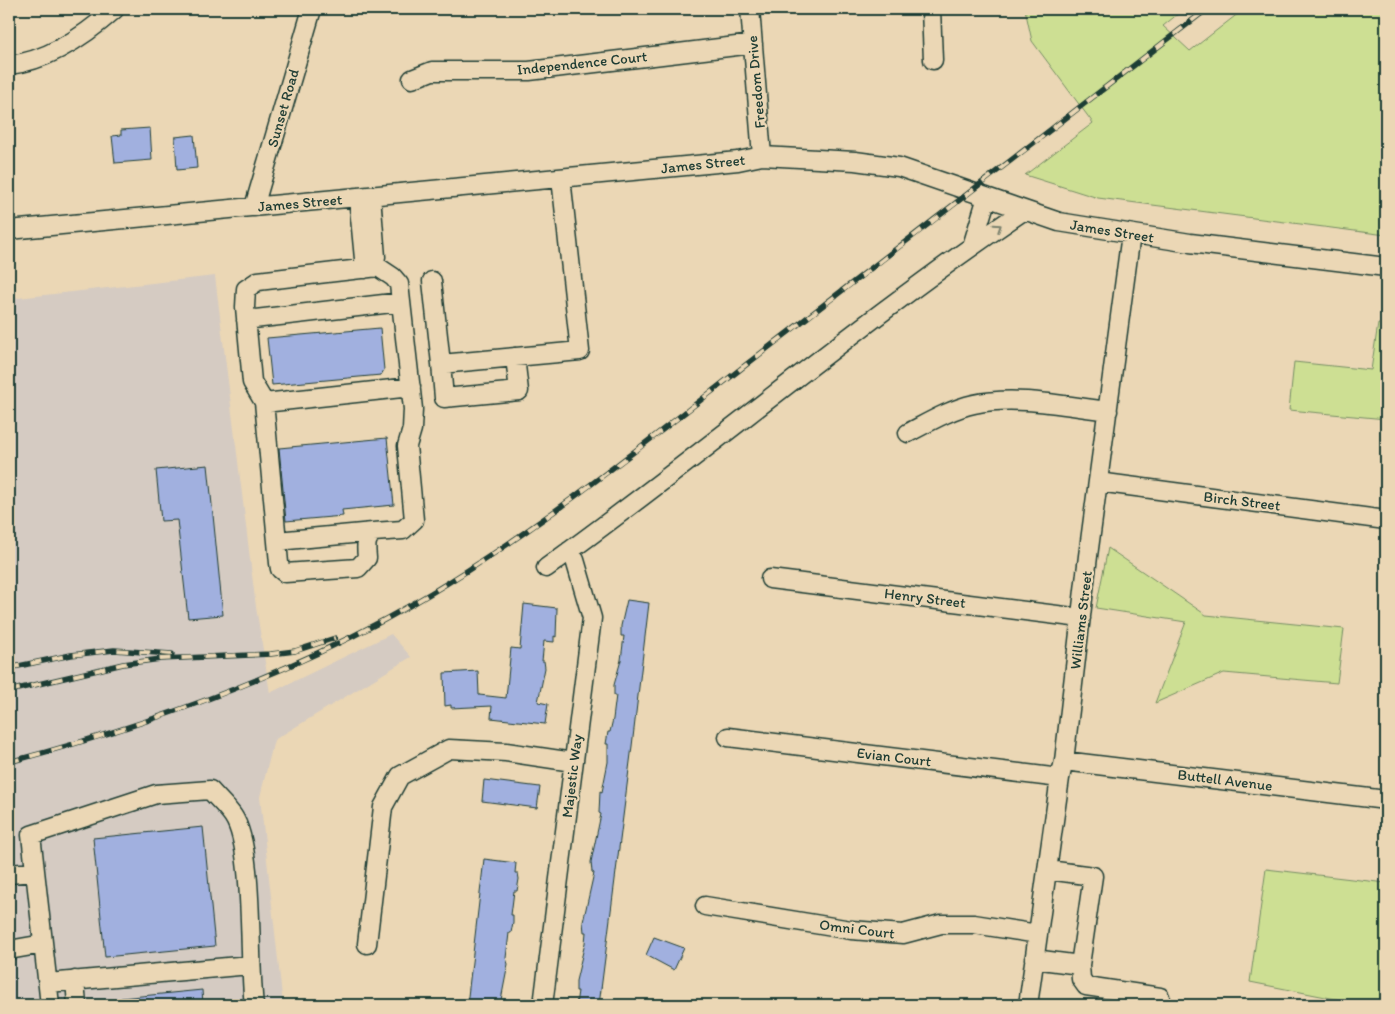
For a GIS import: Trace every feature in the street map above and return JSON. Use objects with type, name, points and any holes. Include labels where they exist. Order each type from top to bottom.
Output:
[{"type":"street","points":[[9,64],[51,52],[90,31],[115,9]]},
{"type":"street","name":"Sunset Road","points":[[254,207],[312,9]]},
{"type":"street","name":"Freedom Drive","points":[[750,9],[762,156]]},
{"type":"street","points":[[930,9],[933,60]]},
{"type":"street","name":"Independence Court","points":[[412,79],[432,71],[529,71],[753,44]]},
{"type":"street","name":"James Street","points":[[9,230],[738,161],[762,156],[855,161],[899,167],[1059,222],[1190,244],[1386,268]]},
{"type":"street","points":[[441,364],[580,351],[561,178]]},
{"type":"street","points":[[364,196],[371,268]]},
{"type":"street","points":[[974,243],[987,197]]},
{"type":"street","points":[[546,568],[650,492],[821,356],[974,243],[1023,211]]},
{"type":"street","name":"Williams Street","points":[[1028,1005],[1062,769],[1131,234]]},
{"type":"street","points":[[277,540],[373,532],[403,530],[414,520],[407,446],[412,430],[413,409],[398,284],[393,277],[371,268],[258,281],[250,284],[244,296],[252,382],[264,403],[277,540],[280,569],[290,575],[358,568],[367,558],[367,538],[373,532]]},
{"type":"street","points":[[432,281],[444,398],[519,391],[515,358]]},
{"type":"street","points":[[246,320],[401,302]]},
{"type":"street","points":[[264,403],[411,388]]},
{"type":"street","points":[[908,433],[941,415],[974,404],[1009,400],[1108,411]]},
{"type":"street","name":"Birch Street","points":[[1098,482],[1386,520]]},
{"type":"street","name":"Majestic Way","points":[[543,1005],[592,618],[575,560],[569,551]]},
{"type":"street","name":"Henry Street","points":[[770,579],[1081,618]]},
{"type":"street","name":"Evian Court","points":[[728,737],[1062,769]]},
{"type":"street","points":[[367,944],[383,807],[400,776],[449,749],[506,752],[574,762]]},
{"type":"street","name":"Buttell Avenue","points":[[1062,769],[1386,800]]},
{"type":"street","points":[[50,1005],[31,835],[156,794],[210,790],[234,817],[246,858],[250,966],[254,1005]]},
{"type":"street","points":[[1048,870],[1093,876],[1080,966],[1081,979],[1086,986],[1160,997]]},
{"type":"street","points":[[9,874],[34,872]]},
{"type":"street","name":"Omni Court","points":[[705,906],[851,930],[903,934],[941,924],[974,924],[1038,934]]},
{"type":"street","points":[[9,950],[44,944]]},
{"type":"street","points":[[1034,959],[1080,966]]},
{"type":"street","points":[[48,983],[250,966]]},
{"type":"street","points":[[75,980],[77,1005]]},
{"type":"shaded area","points":[[215,276],[256,607],[270,693],[391,634],[411,657],[274,740],[260,797],[283,1005],[9,1005],[9,299]]},
{"type":"green space","points":[[1025,9],[1184,9],[1163,26],[1190,51],[1244,9],[1386,9],[1386,235],[1098,198],[1025,175],[1093,123],[1032,41]]},
{"type":"green space","points":[[1378,324],[1386,325],[1386,419],[1289,410],[1294,362],[1371,370]]},
{"type":"green space","points":[[1108,548],[1206,615],[1344,629],[1337,683],[1224,673],[1155,703],[1186,622],[1096,608]]},
{"type":"green space","points":[[1266,869],[1386,883],[1386,1005],[1366,1005],[1250,982]]},
{"type":"building","points":[[150,128],[152,160],[115,163],[112,136],[121,135],[121,130]]},
{"type":"building","points":[[194,135],[197,168],[177,170],[175,137]]},
{"type":"building","points":[[380,328],[384,370],[381,375],[272,385],[267,338]]},
{"type":"building","points":[[387,438],[394,505],[342,510],[343,516],[286,521],[279,448]]},
{"type":"building","points":[[208,465],[223,615],[188,618],[177,520],[161,521],[156,470]]},
{"type":"building","points":[[627,600],[649,603],[632,746],[599,1005],[576,1005],[578,991],[576,991],[576,981],[586,932],[584,932],[583,922],[594,873],[592,872],[591,862],[601,814],[599,813],[600,791],[602,792],[608,762],[608,744],[606,744],[613,719],[616,695],[614,695],[614,685],[621,660],[624,636],[621,636],[621,626]]},
{"type":"building","points":[[524,604],[557,608],[556,637],[554,636],[554,642],[544,641],[542,661],[544,661],[545,668],[538,702],[548,704],[545,724],[491,718],[492,706],[451,708],[451,705],[445,706],[444,673],[478,671],[479,695],[506,698],[511,648],[520,649]]},
{"type":"building","points":[[484,780],[540,787],[537,808],[482,801]]},
{"type":"building","points":[[203,827],[215,946],[105,957],[93,838]]},
{"type":"building","points":[[484,859],[516,863],[515,873],[518,873],[519,879],[517,891],[514,891],[511,915],[513,915],[513,922],[511,933],[509,933],[506,958],[508,964],[500,1005],[467,1005]]},
{"type":"building","points":[[654,937],[684,948],[674,970],[646,955]]},
{"type":"building","points":[[202,990],[203,1005],[121,1005],[121,998]]},
{"type":"railway","points":[[9,762],[153,719],[248,684],[339,643],[384,620],[480,563],[526,532],[615,466],[1207,9]]},
{"type":"railway","points":[[9,691],[123,664],[161,659],[271,654],[295,651],[335,638]]},
{"type":"railway","points":[[9,668],[71,655],[114,650],[172,654]]}]
